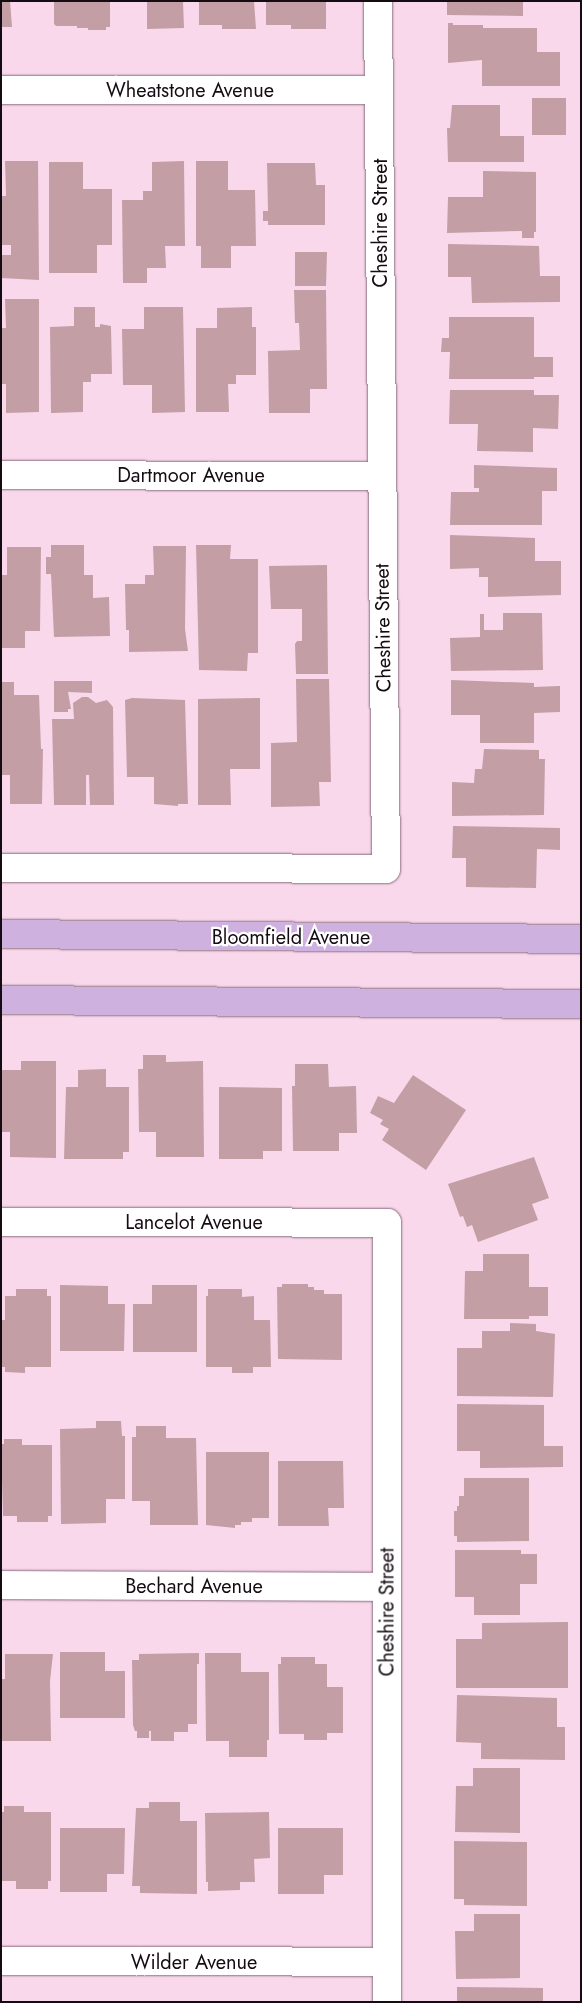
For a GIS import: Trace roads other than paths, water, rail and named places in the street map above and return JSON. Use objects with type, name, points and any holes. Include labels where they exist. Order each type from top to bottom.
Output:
[{"type":"main road","name":"Bloomfield Avenue","points":[[1,934],[581,939]]},
{"type":"main road","points":[[1,1000],[581,1004]]},
{"type":"street","name":"Cheshire Street","points":[[1,868],[386,869],[378,1]]},
{"type":"street","name":"Wheatstone Avenue","points":[[1,90],[379,90]]},
{"type":"street","name":"Dartmoor Avenue","points":[[1,475],[382,476]]},
{"type":"street","name":"Lancelot Avenue","points":[[1,1222],[387,1223]]},
{"type":"street","name":"Cheshire Street","points":[[387,1223],[387,2002]]},
{"type":"street","name":"Bechard Avenue","points":[[1,1585],[387,1587]]},
{"type":"street","name":"Wilder Avenue","points":[[1,1962],[387,1962]]}]
